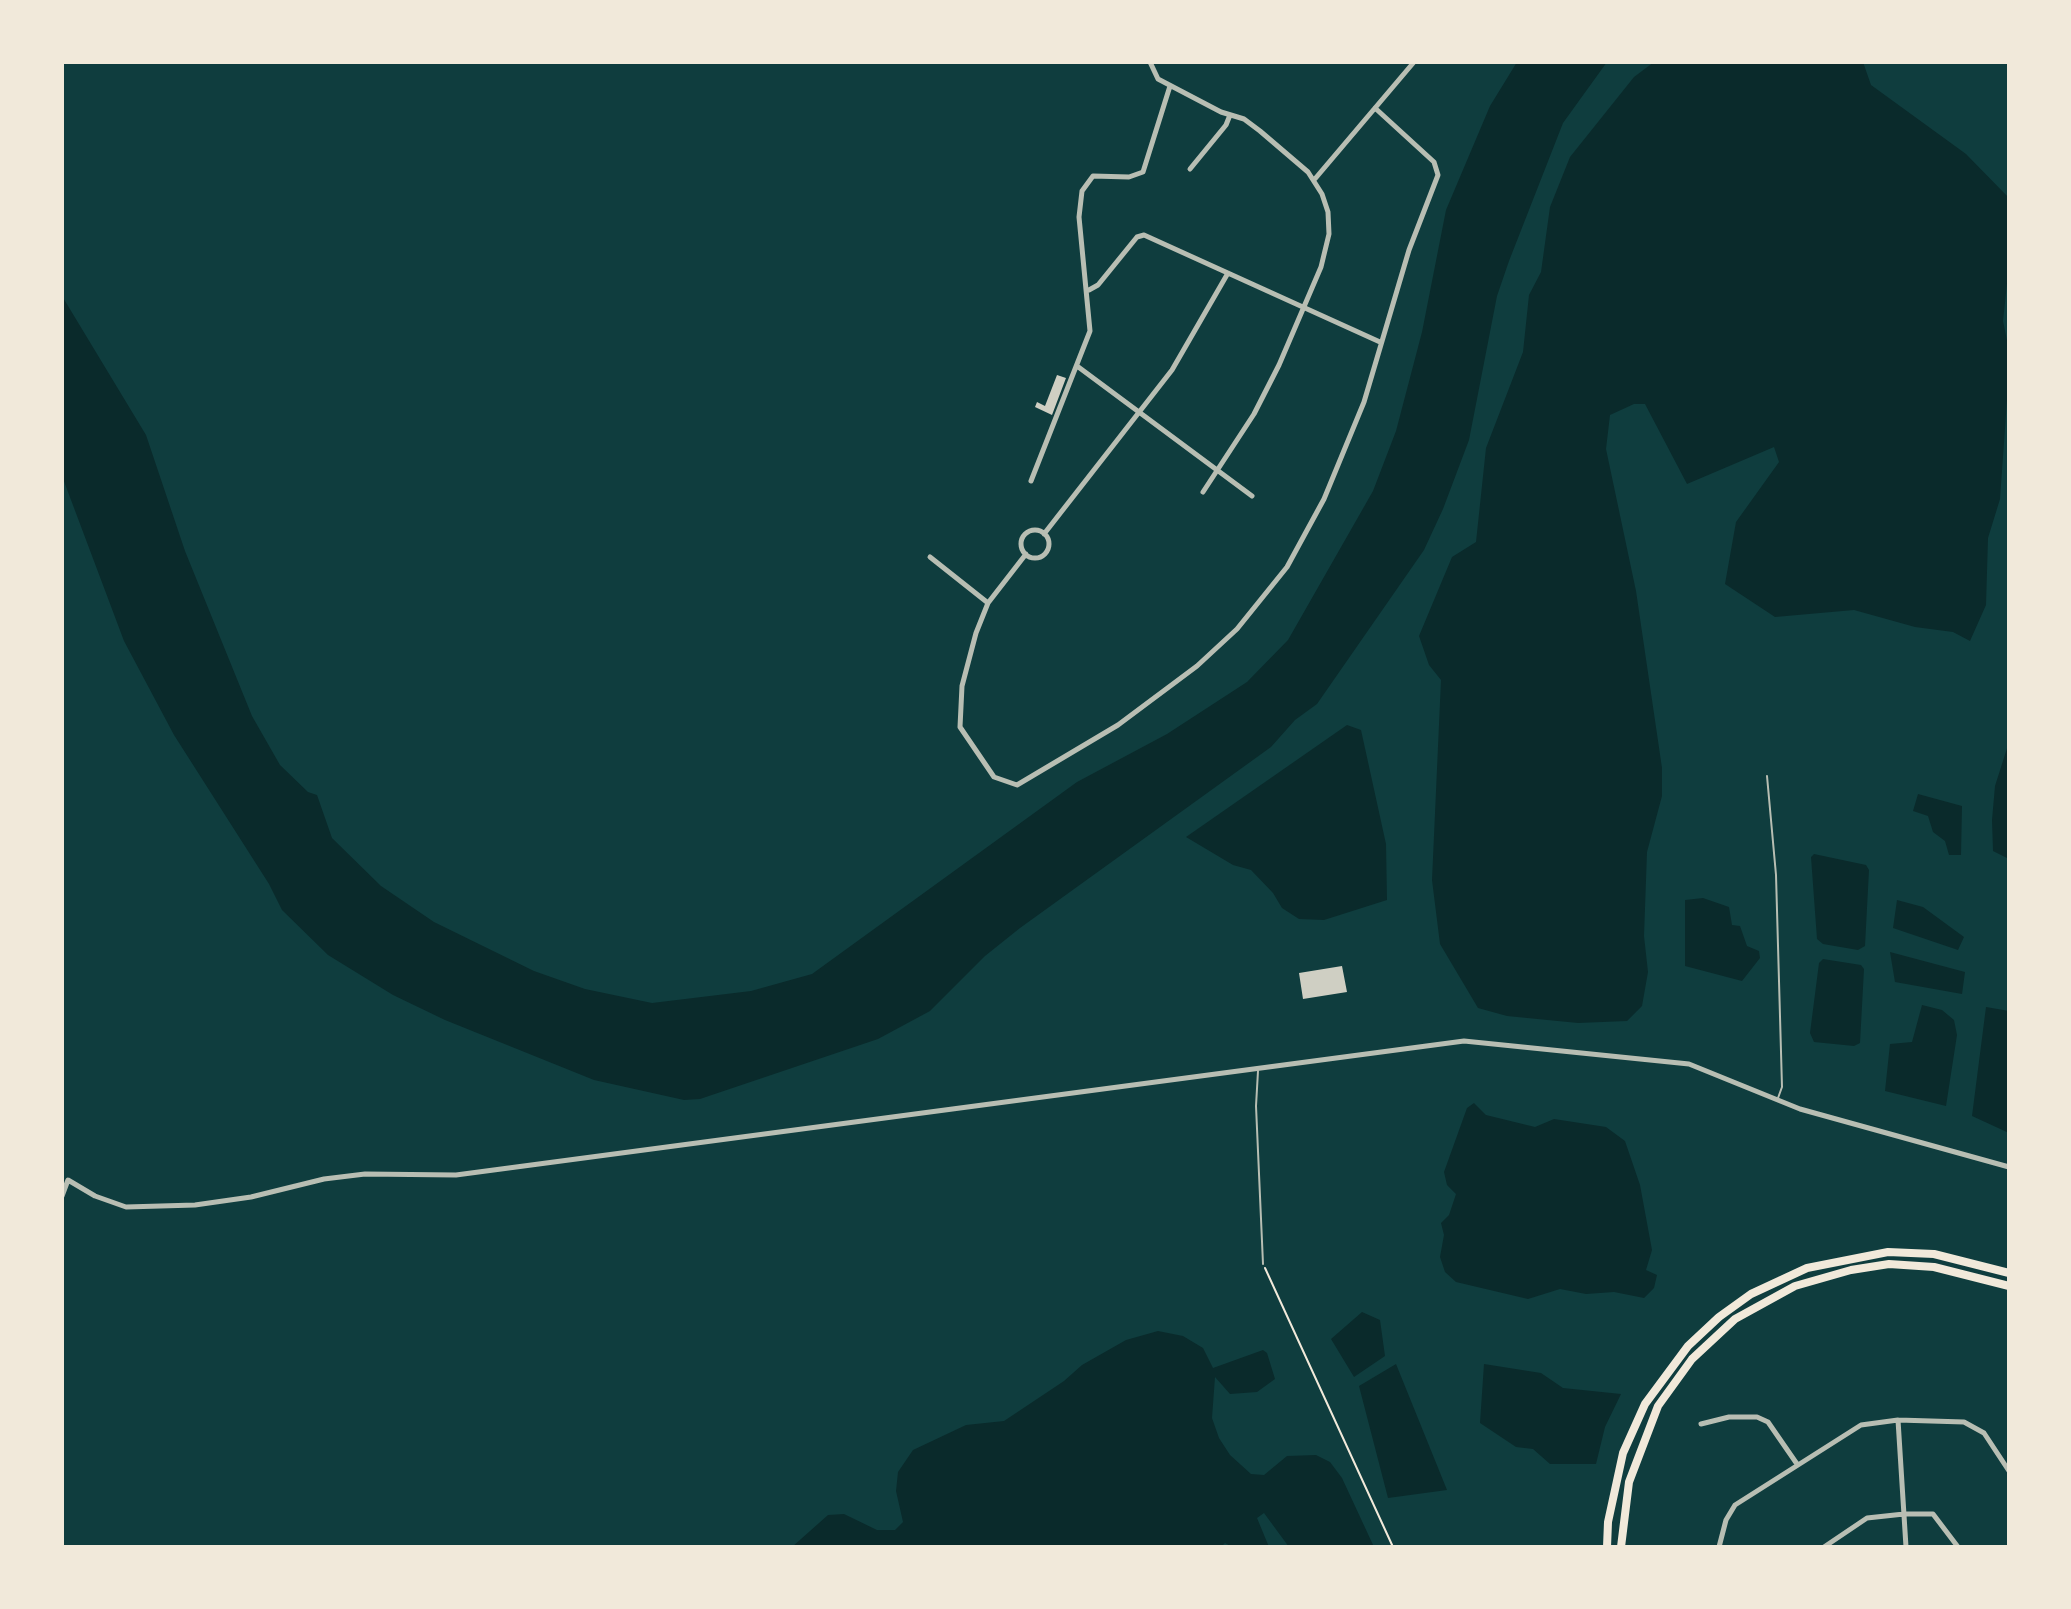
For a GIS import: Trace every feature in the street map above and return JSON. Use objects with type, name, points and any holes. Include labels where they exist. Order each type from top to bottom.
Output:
[{"type":"main road","points":[[1607,1547],[1608,1522],[1620,1464],[1645,1404],[1688,1346],[1719,1317],[1751,1294],[1807,1268],[1888,1252],[1934,1254],[2009,1273]]},
{"type":"main road","points":[[1621,1547],[1629,1482],[1658,1406],[1692,1359],[1735,1319],[1795,1286],[1851,1270],[1889,1264],[1934,1267],[2009,1286]]},
{"type":"street","points":[[1150,62],[1158,79],[1244,119],[1260,131],[1314,180],[1328,212],[1329,234],[1321,267],[1304,307],[1260,402],[1203,492]]},
{"type":"street","points":[[1314,180],[1414,62]]},
{"type":"street","points":[[1031,481],[1090,331],[1089,290],[1079,217],[1082,191],[1093,176],[1129,177],[1143,172],[1170,86]]},
{"type":"street","points":[[1026,554],[988,603],[962,686],[960,727],[994,777],[1017,785],[1118,725],[1197,666],[1237,629],[1287,567],[1324,499],[1364,402],[1380,342],[1438,175],[1434,162],[1375,108]]},
{"type":"street","points":[[1190,169],[1226,125],[1230,115]]},
{"type":"street","points":[[1089,290],[1098,285],[1137,237],[1144,235],[1380,342]]},
{"type":"street","points":[[1044,534],[1172,370],[1228,273]]},
{"type":"street","points":[[1077,366],[1252,496]]},
{"type":"street","points":[[1032,530],[1044,534],[1049,541],[1045,553],[1038,557],[1026,554],[1022,542],[1025,535],[1032,530]]},
{"type":"street","points":[[930,557],[988,603]]},
{"type":"street","points":[[62,1196],[68,1180],[95,1196],[126,1207],[195,1205],[251,1197],[324,1179],[365,1174],[456,1175],[1464,1041],[1689,1064],[1776,1101],[2009,1167]]},
{"type":"street","points":[[1701,1424],[1729,1417],[1757,1417],[1768,1422],[1797,1464]]},
{"type":"street","points":[[1898,1420],[1906,1547]]},
{"type":"street","points":[[1719,1547],[1726,1520],[1735,1505],[1861,1425],[1898,1420],[1964,1422],[1984,1433],[2009,1471]]},
{"type":"street","points":[[1824,1547],[1867,1518],[1904,1514],[1933,1514],[1958,1547]]},
{"type":"lane","points":[[1767,776],[1767,808],[1775,846],[1780,1012],[1782,1087],[1776,1101]]},
{"type":"lane","points":[[1259,1069],[1256,1106],[1263,1264]]},
{"type":"path","points":[[1263,1264],[1393,1547]]},
{"type":"water","points":[[1517,62],[1607,62],[1563,123],[1509,261],[1497,296],[1469,440],[1443,509],[1424,550],[1317,704],[1295,720],[1271,747],[1020,928],[985,956],[930,1011],[878,1039],[700,1099],[684,1100],[594,1080],[445,1020],[393,995],[328,955],[282,910],[269,884],[174,735],[124,641],[62,476],[62,296],[146,435],[185,551],[252,716],[280,765],[308,792],[317,795],[332,838],[381,886],[434,922],[534,971],[585,989],[652,1003],[751,991],[812,974],[1077,782],[1167,734],[1247,682],[1288,640],[1373,491],[1396,431],[1422,332],[1446,210],[1490,106]]},
{"type":"water","points":[[1654,62],[1863,62],[1871,85],[1966,154],[2009,198],[2009,265],[2003,321],[2009,350],[2008,386],[2000,499],[1988,538],[1986,605],[1970,641],[1953,632],[1915,627],[1854,610],[1775,617],[1725,584],[1736,522],[1779,462],[1774,447],[1687,484],[1645,404],[1634,404],[1610,415],[1606,449],[1636,591],[1662,768],[1662,796],[1647,852],[1644,936],[1648,972],[1642,1006],[1627,1021],[1578,1023],[1507,1016],[1478,1008],[1440,944],[1432,880],[1441,680],[1429,665],[1419,636],[1452,557],[1476,542],[1486,448],[1523,352],[1529,295],[1541,272],[1550,207],[1570,157],[1634,77]]},
{"type":"water","points":[[1347,725],[1361,730],[1386,844],[1387,900],[1324,920],[1299,919],[1282,908],[1273,893],[1251,870],[1233,865],[1186,837]]},
{"type":"water","points":[[2009,742],[2009,859],[1993,851],[1992,820],[1995,786]]},
{"type":"water","points":[[1918,794],[1962,806],[1961,855],[1949,855],[1945,841],[1933,832],[1928,816],[1913,811]]},
{"type":"water","points":[[1814,854],[1866,865],[1869,870],[1865,946],[1858,950],[1823,944],[1817,939],[1811,857]]},
{"type":"water","points":[[1703,898],[1729,907],[1732,925],[1740,926],[1747,946],[1759,951],[1760,958],[1742,981],[1685,966],[1685,900]]},
{"type":"water","points":[[1897,900],[1923,907],[1964,937],[1958,950],[1893,928]]},
{"type":"water","points":[[1890,952],[1965,972],[1962,994],[1895,982]]},
{"type":"water","points":[[1823,959],[1861,965],[1864,969],[1860,1043],[1854,1046],[1814,1042],[1810,1033],[1819,963]]},
{"type":"water","points":[[1922,1005],[1942,1010],[1954,1020],[1957,1035],[1946,1106],[1885,1091],[1890,1044],[1912,1042]]},
{"type":"water","points":[[1986,1007],[2009,1011],[2009,1133],[1972,1116]]},
{"type":"water","points":[[1474,1103],[1486,1115],[1535,1127],[1554,1119],[1606,1127],[1625,1141],[1640,1185],[1652,1250],[1646,1270],[1657,1275],[1654,1288],[1644,1298],[1614,1292],[1586,1294],[1560,1289],[1528,1299],[1456,1282],[1445,1272],[1440,1257],[1444,1235],[1441,1223],[1449,1215],[1456,1194],[1447,1185],[1444,1172],[1467,1108]]},
{"type":"water","points":[[1362,1312],[1380,1320],[1385,1356],[1354,1377],[1331,1339]]},
{"type":"water","points":[[1158,1331],[1183,1336],[1203,1348],[1213,1368],[1263,1350],[1267,1353],[1275,1379],[1257,1392],[1230,1394],[1215,1377],[1212,1418],[1219,1438],[1230,1455],[1251,1474],[1264,1475],[1287,1456],[1316,1455],[1330,1462],[1342,1478],[1374,1547],[1289,1547],[1264,1513],[1257,1518],[1269,1547],[1232,1547],[1225,1543],[1221,1547],[792,1547],[828,1515],[844,1514],[877,1530],[895,1530],[903,1522],[896,1491],[898,1472],[913,1450],[966,1425],[1004,1421],[1064,1381],[1082,1365],[1126,1340]]},
{"type":"water","points":[[1396,1364],[1447,1490],[1388,1498],[1359,1386]]},
{"type":"water","points":[[1484,1364],[1541,1373],[1563,1388],[1621,1394],[1605,1427],[1596,1464],[1550,1464],[1533,1449],[1516,1447],[1480,1423]]},
{"type":"building","points":[[1057,375],[1066,378],[1052,415],[1035,407],[1037,402],[1045,406]]},
{"type":"building","points":[[1342,966],[1347,992],[1303,999],[1299,973]]}]
